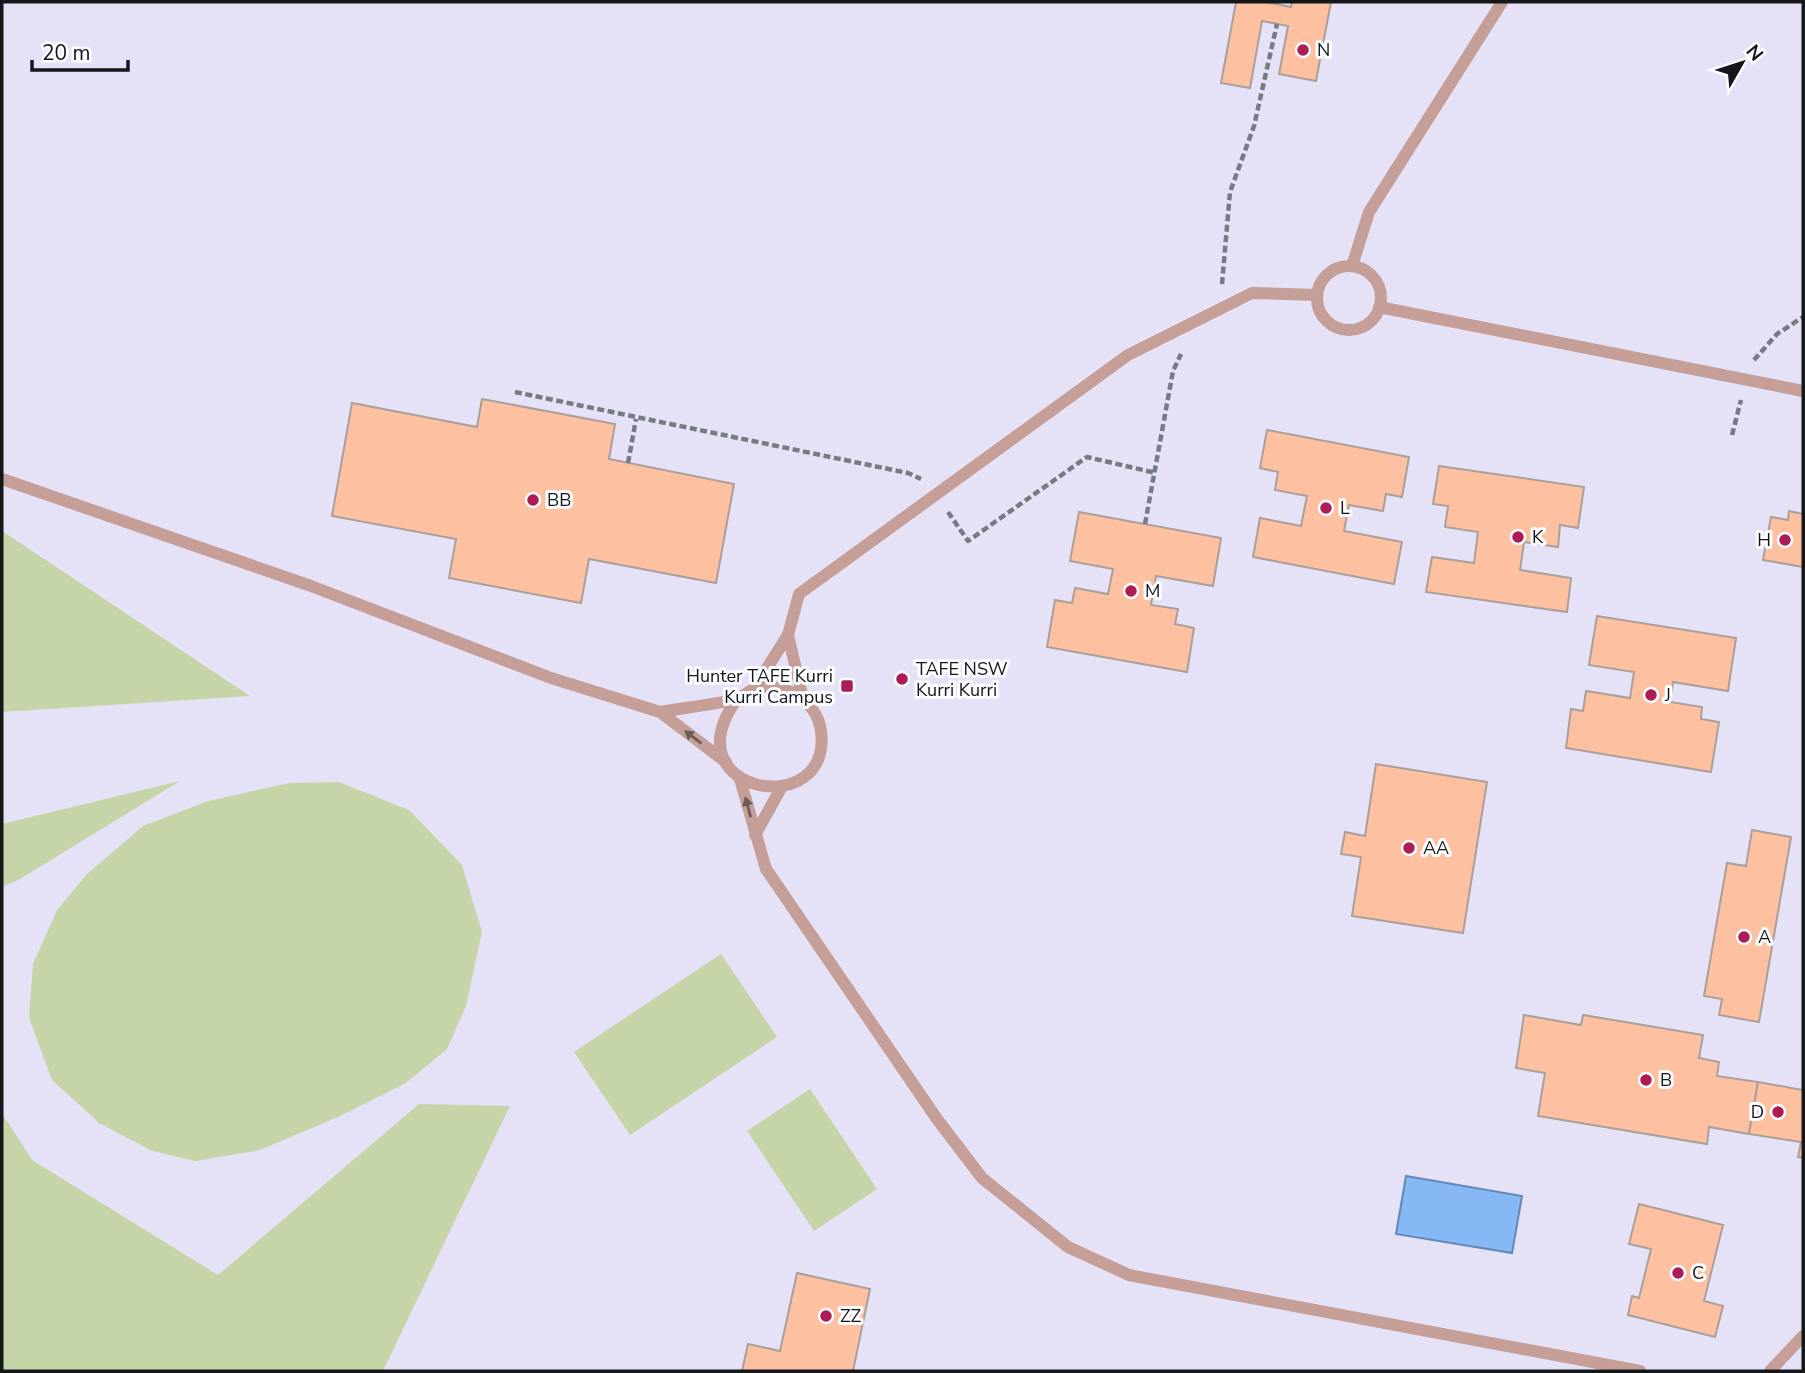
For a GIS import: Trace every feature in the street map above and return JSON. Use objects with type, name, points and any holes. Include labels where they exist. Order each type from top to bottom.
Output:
[{"type":"lane","points":[[1352,266],[1369,212],[1502,2]]},
{"type":"lane","points":[[1352,266],[1372,276],[1381,296],[1380,307],[1367,324],[1348,330],[1329,323],[1317,305],[1317,295],[1325,276],[1342,267],[1352,266]]},
{"type":"lane","points":[[752,690],[788,635],[799,594],[1128,355],[1252,293],[1317,295]]},
{"type":"lane","points":[[1380,307],[1803,391]]},
{"type":"lane","points":[[2,479],[311,586],[551,677],[660,712],[726,762],[740,779],[766,869],[937,1119],[982,1178],[1068,1247],[1129,1275],[1640,1371]]},
{"type":"lane","points":[[788,635],[803,699]]},
{"type":"lane","points":[[660,712],[737,699],[752,690],[770,687],[788,690],[803,699],[815,713],[821,731],[820,750],[812,768],[798,780],[781,788],[761,788],[740,779]]},
{"type":"lane","points":[[726,762],[720,740],[724,717],[737,699]]},
{"type":"lane","points":[[755,835],[781,788]]},
{"type":"lane","points":[[1770,1371],[1803,1336]]},
{"type":"path","points":[[1221,289],[1230,192],[1254,126],[1277,24]]},
{"type":"path","points":[[1145,524],[1173,370],[1197,320]]},
{"type":"path","points":[[514,392],[908,473],[927,482],[968,541],[1087,457],[1156,473]]},
{"type":"path","points":[[628,463],[636,419]]},
{"type":"shaded area","name":"TAFE NSW Kurri Kurri","points":[[2,2],[1803,2],[1803,1371],[81,1371],[2,1355]]},
{"type":"green space","points":[[2,531],[250,696],[2,712]]},
{"type":"green space","points":[[180,781],[20,879],[2,887],[2,824]]},
{"type":"green space","points":[[339,782],[409,810],[462,865],[482,932],[466,1006],[447,1049],[406,1083],[338,1117],[260,1150],[196,1161],[152,1151],[99,1123],[52,1080],[29,1018],[33,964],[57,910],[87,874],[143,826],[208,801],[289,783]]},
{"type":"green space","points":[[721,954],[777,1037],[630,1135],[574,1052]]},
{"type":"green space","points":[[810,1089],[877,1189],[814,1231],[747,1131]]},
{"type":"green space","points":[[419,1104],[510,1106],[383,1371],[2,1371],[2,1113],[32,1160],[218,1275]]},
{"type":"water","points":[[1406,1176],[1522,1196],[1512,1253],[1396,1234]]},
{"type":"building","name":"N","points":[[1236,2],[1266,2],[1291,7],[1292,2],[1331,2],[1316,81],[1279,74],[1288,26],[1262,21],[1250,88],[1221,83]]},
{"type":"building","name":"BB","points":[[482,399],[615,424],[609,459],[734,484],[716,583],[589,559],[581,603],[449,578],[456,539],[332,516],[352,403],[477,427]]},
{"type":"building","name":"L","points":[[1267,430],[1409,457],[1402,497],[1386,494],[1383,511],[1349,505],[1344,531],[1402,542],[1394,584],[1253,557],[1260,518],[1301,526],[1307,496],[1275,490],[1278,472],[1260,468]]},
{"type":"building","name":"K","points":[[1439,466],[1584,487],[1578,528],[1560,525],[1558,547],[1524,542],[1520,570],[1571,578],[1567,612],[1426,592],[1432,557],[1474,563],[1478,532],[1445,527],[1448,506],[1433,504]]},
{"type":"building","name":"H","points":[[1789,511],[1803,514],[1803,567],[1763,560],[1771,517],[1788,520]]},
{"type":"building","name":"M","points":[[1079,512],[1221,538],[1213,586],[1156,576],[1151,605],[1178,609],[1175,624],[1194,628],[1187,672],[1047,647],[1055,600],[1072,603],[1075,588],[1108,594],[1113,569],[1070,561]]},
{"type":"building","name":"J","points":[[1597,616],[1736,638],[1728,691],[1673,682],[1670,702],[1702,707],[1701,719],[1719,722],[1711,772],[1566,748],[1571,709],[1583,711],[1586,691],[1630,698],[1634,672],[1589,665]]},
{"type":"building","name":"AA","points":[[1376,764],[1487,782],[1463,933],[1352,916],[1361,857],[1341,854],[1345,832],[1365,836]]},
{"type":"building","name":"A","points":[[1752,830],[1791,837],[1759,1022],[1719,1015],[1722,999],[1704,996],[1727,863],[1746,866]]},
{"type":"building","name":"B","points":[[1524,1015],[1581,1025],[1583,1015],[1703,1035],[1699,1058],[1719,1062],[1717,1076],[1758,1082],[1749,1134],[1709,1127],[1707,1144],[1538,1116],[1545,1073],[1516,1068]]},
{"type":"building","name":"D","points":[[1758,1082],[1803,1090],[1803,1158],[1798,1157],[1801,1142],[1749,1134]]},
{"type":"building","name":"C","points":[[1639,1204],[1723,1225],[1704,1301],[1723,1306],[1715,1337],[1628,1315],[1632,1296],[1639,1298],[1651,1249],[1629,1244]]},
{"type":"building","name":"ZZ","points":[[797,1273],[870,1289],[853,1371],[742,1371],[748,1344],[780,1351]]},
{"type":"place","name":"N","points":[[1303,50]]},
{"type":"place","name":"BB","points":[[533,500]]},
{"type":"place","name":"L","points":[[1326,508]]},
{"type":"place","name":"K","points":[[1518,537]]},
{"type":"place","name":"H","points":[[1785,540]]},
{"type":"place","name":"M","points":[[1131,591]]},
{"type":"place","name":"TAFE NSW Kurri Kurri","points":[[902,679]]},
{"type":"place","name":"Hunter TAFE Kurri Kurri Campus","points":[[847,686]]},
{"type":"place","name":"J","points":[[1651,695]]},
{"type":"place","name":"AA","points":[[1409,848]]},
{"type":"place","name":"A","points":[[1744,937]]},
{"type":"place","name":"B","points":[[1646,1080]]},
{"type":"place","name":"D","points":[[1778,1112]]},
{"type":"place","name":"C","points":[[1678,1273]]},
{"type":"place","name":"ZZ","points":[[826,1316]]}]
